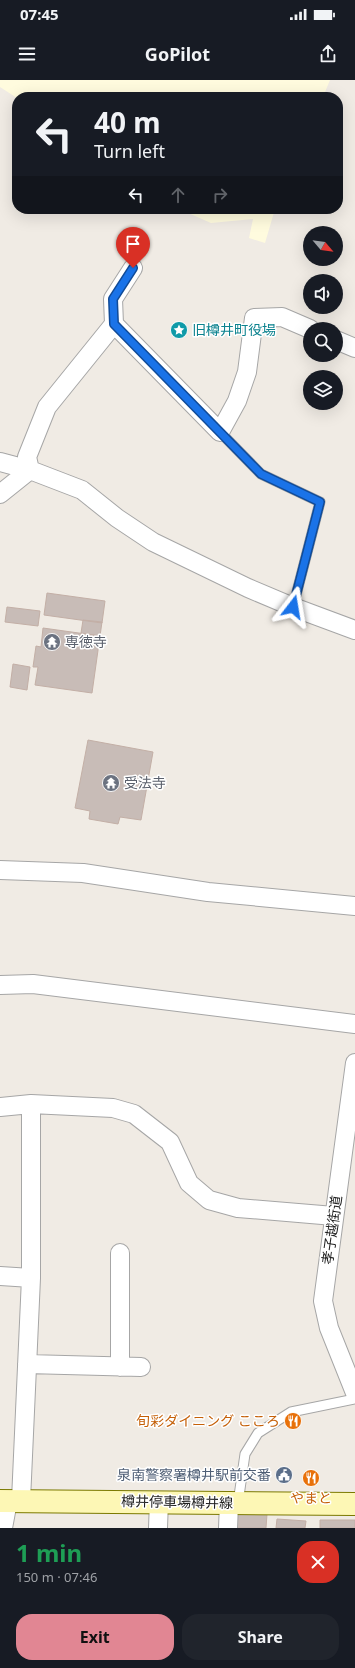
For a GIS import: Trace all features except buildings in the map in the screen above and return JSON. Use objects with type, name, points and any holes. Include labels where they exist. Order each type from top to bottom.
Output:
[{"type":"main road","name":"樽井停車場樽井線","points":[[10,1501],[159,1501],[355,1504]]},
{"type":"street","points":[[30,470],[27,457],[47,407],[114,324],[113,299],[133,268]]},
{"type":"street","points":[[114,324],[220,432],[237,401],[247,372],[254,318],[282,317],[303,326]]},
{"type":"street","points":[[343,343],[355,348]]},
{"type":"street","points":[[0,462],[30,470],[82,490],[117,518],[153,542],[204,568],[293,607],[355,630]]},
{"type":"street","points":[[0,494],[30,470]]},
{"type":"street","points":[[0,870],[83,873],[208,892],[355,906]]},
{"type":"street","points":[[0,985],[33,984],[355,1024]]},
{"type":"street","name":"孝子越街道","points":[[355,1063],[322,1301],[329,1328],[355,1393]]},
{"type":"street","points":[[0,1107],[31,1104],[113,1108],[134,1114],[170,1142],[189,1183],[209,1200],[238,1208],[334,1216]]},
{"type":"street","points":[[3,1528],[10,1501],[27,1364],[31,1278],[31,1104]]},
{"type":"street","points":[[120,1253],[120,1367]]},
{"type":"street","points":[[0,1276],[31,1278]]},
{"type":"street","points":[[27,1364],[141,1367]]},
{"type":"street","points":[[158,1528],[159,1501]]},
{"type":"street","points":[[228,1528],[233,1503]]},
{"type":"lane","points":[[220,432],[261,474],[320,502],[293,607]]},
{"type":"lane","points":[[233,1503],[245,1454],[258,1433],[291,1412],[355,1399]]},
{"type":"shaded area","points":[[0,80],[330,80],[325,92],[12,92],[12,95],[0,87]]},
{"type":"shaded area","points":[[190,214],[274,214],[265,243],[249,238],[253,219],[211,223]]},
{"type":"place","name":"旧樽井町役場","points":[[179,330]]},
{"type":"place","name":"専徳寺","points":[[52,642]]},
{"type":"place","name":"受法寺","points":[[111,783]]},
{"type":"place","name":"旬彩ダイニング こころ","points":[[293,1421]]},
{"type":"place","name":"泉南警察署樽井駅前交番","points":[[284,1475]]},
{"type":"place","name":"やまと","points":[[311,1478]]},
{"type":"route","points":[[133,268],[113,299],[114,324],[261,474],[320,502],[293,607]]}]
